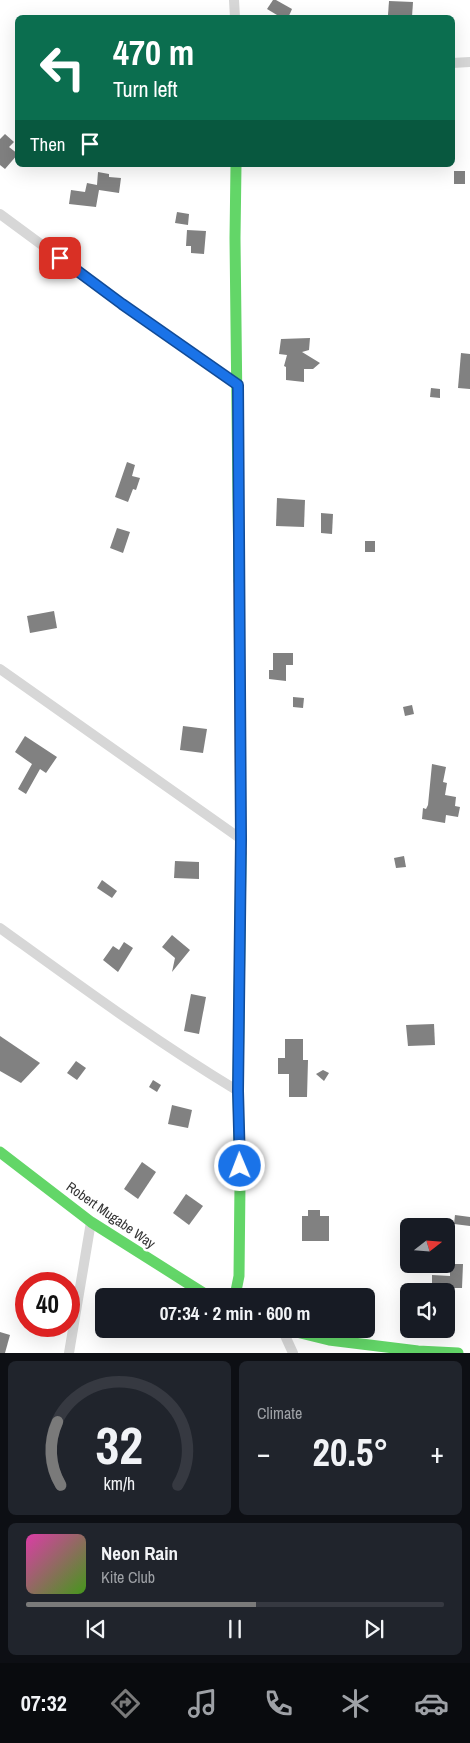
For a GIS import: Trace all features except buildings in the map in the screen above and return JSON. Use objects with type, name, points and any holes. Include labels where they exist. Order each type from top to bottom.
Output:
[{"type":"street","points":[[234,0],[235,15]]},
{"type":"street","points":[[455,63],[470,62]]},
{"type":"street","points":[[236,167],[235,238],[238,385],[241,839],[238,1091],[240,1184],[239,1276],[237,1288]]},
{"type":"street","points":[[0,214],[122,304],[238,385]]},
{"type":"street","points":[[0,668],[241,839]]},
{"type":"street","points":[[0,928],[134,1025],[189,1062],[238,1091]]},
{"type":"street","name":"Robert Mugabe Way","points":[[0,1152],[91,1222],[195,1288]]},
{"type":"street","points":[[69,1353],[91,1222]]},
{"type":"street","points":[[287,1338],[293,1353]]},
{"type":"street","points":[[321,1338],[418,1351],[458,1353]]},
{"type":"traffic: fast","points":[[236,167],[239,581]]},
{"type":"traffic: fast","points":[[237,1288],[239,1276],[240,1184],[238,1091],[241,853]]},
{"type":"traffic: fast","points":[[0,1152],[91,1222],[195,1288]]},
{"type":"traffic: fast","points":[[321,1338],[418,1351],[458,1353]]},
{"type":"traffic: slow","points":[[239,581],[241,853]]},
{"type":"route","points":[[60,258],[238,385],[241,839],[238,1091],[240,1166]]}]
